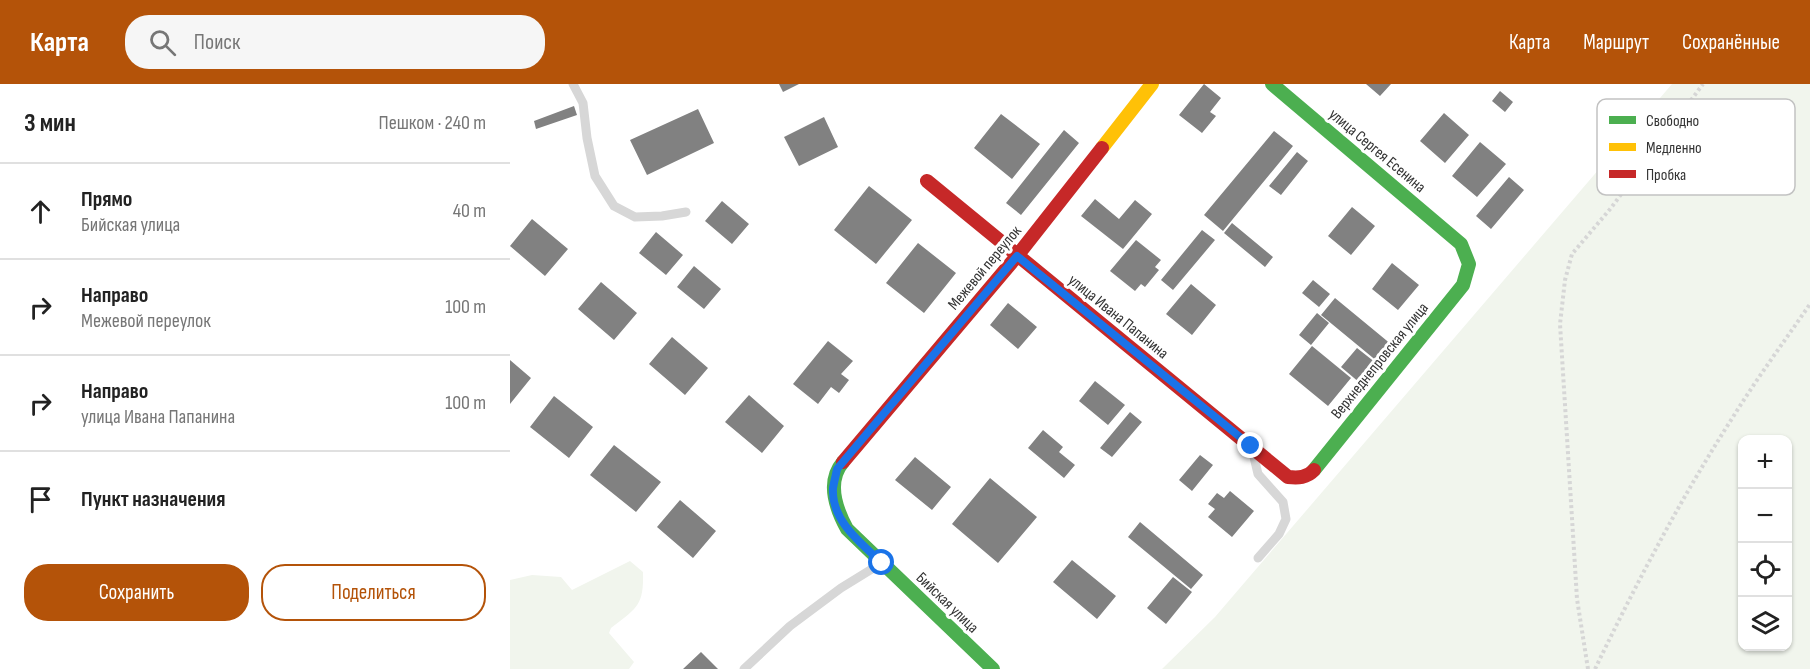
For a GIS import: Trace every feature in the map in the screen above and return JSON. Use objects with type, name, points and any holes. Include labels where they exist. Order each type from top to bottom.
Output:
[{"type":"street","name":"Межевой переулок","points":[[837,469],[1017,256],[1152,84]]},
{"type":"street","name":"улица Сергея Есенина","points":[[1272,84],[1461,244]]},
{"type":"street","name":"улица Ивана Папанина","points":[[927,182],[1288,477]]},
{"type":"street","name":"Верхнеднепровская улица","points":[[1288,477],[1300,478],[1311,473],[1463,285],[1469,264],[1461,244]]},
{"type":"street","name":"Бийская улица","points":[[837,469],[833,489],[836,510],[847,529],[993,669]]},
{"type":"lane","points":[[573,84],[583,103],[595,176],[614,206],[635,217],[686,212]]},
{"type":"lane","points":[[1251,446],[1258,474],[1283,502],[1286,519],[1279,534],[1258,558]]},
{"type":"lane","points":[[744,669],[790,626],[840,588],[882,563]]},
{"type":"path","points":[[1691,99],[1702,84]]},
{"type":"path","points":[[1588,669],[1577,599],[1560,324],[1565,280],[1572,254],[1621,195]]},
{"type":"path","points":[[1595,669],[1631,594],[1677,510],[1734,415],[1810,304]]},
{"type":"shaded area","points":[[1672,84],[1810,84],[1810,669],[1162,669],[1215,617],[1597,171],[1597,195],[1795,195],[1795,99],[1659,99]]},
{"type":"shaded area","points":[[630,561],[643,572],[640,600],[632,611],[611,628],[609,633],[634,662],[629,669],[510,669],[510,580],[532,575],[561,577],[572,590]]},
{"type":"building","points":[[779,84],[799,84],[783,92]]},
{"type":"building","points":[[1204,84],[1221,98],[1210,112],[1216,116],[1202,133],[1179,115]]},
{"type":"building","points":[[1366,84],[1391,84],[1380,96]]},
{"type":"building","points":[[1500,91],[1513,102],[1505,112],[1492,101]]},
{"type":"building","points":[[574,106],[577,115],[536,129],[534,121]]},
{"type":"building","points":[[698,109],[714,143],[647,175],[630,140]]},
{"type":"building","points":[[1444,113],[1469,135],[1445,163],[1420,141]]},
{"type":"building","points":[[1001,114],[1040,144],[1012,179],[974,148]]},
{"type":"building","points":[[824,117],[838,147],[799,166],[784,137]]},
{"type":"building","points":[[1064,130],[1079,143],[1021,215],[1006,203]]},
{"type":"building","points":[[1274,131],[1293,146],[1223,231],[1204,215]]},
{"type":"building","points":[[1480,142],[1506,164],[1477,197],[1452,176]]},
{"type":"building","points":[[1297,152],[1308,161],[1281,195],[1269,186]]},
{"type":"building","points":[[1509,177],[1524,190],[1491,229],[1476,216]]},
{"type":"building","points":[[869,186],[912,220],[876,264],[834,230]]},
{"type":"building","points":[[1095,199],[1119,219],[1135,200],[1152,214],[1123,249],[1081,216]]},
{"type":"building","points":[[722,201],[749,224],[732,244],[705,221]]},
{"type":"building","points":[[1352,207],[1375,226],[1351,255],[1328,236]]},
{"type":"building","points":[[532,219],[568,249],[545,276],[510,246]]},
{"type":"building","points":[[1232,223],[1273,257],[1265,267],[1224,233]]},
{"type":"building","points":[[1202,230],[1215,240],[1173,290],[1161,280]]},
{"type":"building","points":[[656,232],[683,255],[666,275],[639,253]]},
{"type":"building","points":[[1136,240],[1161,260],[1155,267],[1159,270],[1145,287],[1141,284],[1135,291],[1110,271]]},
{"type":"building","points":[[918,243],[956,273],[924,313],[886,283]]},
{"type":"building","points":[[1392,263],[1419,285],[1398,310],[1372,289]]},
{"type":"building","points":[[694,266],[721,289],[704,309],[677,287]]},
{"type":"building","points":[[1313,280],[1330,294],[1319,307],[1302,293]]},
{"type":"building","points":[[601,282],[637,313],[614,340],[578,309]]},
{"type":"building","points":[[1191,284],[1216,305],[1192,335],[1166,314]]},
{"type":"building","points":[[1335,298],[1392,345],[1378,362],[1321,315]]},
{"type":"building","points":[[1008,303],[1037,327],[1018,349],[990,325]]},
{"type":"building","points":[[1317,313],[1329,323],[1311,345],[1299,335]]},
{"type":"building","points":[[672,337],[708,368],[685,395],[649,364]]},
{"type":"building","points":[[828,341],[853,361],[841,374],[849,380],[839,393],[831,387],[818,404],[793,384]]},
{"type":"building","points":[[1312,346],[1351,378],[1328,406],[1289,374]]},
{"type":"building","points":[[1357,348],[1376,363],[1360,383],[1341,367]]},
{"type":"building","points":[[510,360],[531,378],[510,404]]},
{"type":"building","points":[[1095,381],[1125,405],[1108,425],[1079,401]]},
{"type":"building","points":[[749,395],[784,426],[762,453],[725,422]]},
{"type":"building","points":[[554,396],[593,427],[569,458],[530,427]]},
{"type":"building","points":[[1130,412],[1142,422],[1112,457],[1100,448]]},
{"type":"building","points":[[1043,430],[1063,447],[1059,452],[1075,465],[1064,478],[1028,448]]},
{"type":"building","points":[[614,445],[661,482],[636,512],[590,475]]},
{"type":"building","points":[[1200,455],[1213,465],[1192,491],[1179,480]]},
{"type":"building","points":[[915,457],[951,487],[932,510],[895,480]]},
{"type":"building","points":[[990,478],[1037,517],[998,563],[952,524]]},
{"type":"building","points":[[1230,491],[1254,511],[1232,537],[1208,517],[1215,509],[1208,504],[1217,493],[1224,498]]},
{"type":"building","points":[[680,500],[716,531],[693,558],[657,527]]},
{"type":"building","points":[[1140,522],[1203,575],[1191,589],[1128,537]]},
{"type":"building","points":[[1072,560],[1116,596],[1097,619],[1053,582]]},
{"type":"building","points":[[1173,577],[1192,592],[1166,624],[1147,608]]},
{"type":"building","points":[[701,652],[718,669],[683,669]]},
{"type":"traffic: fast","points":[[1272,84],[1461,244],[1469,264],[1463,285],[1314,470]]},
{"type":"traffic: fast","points":[[843,462],[835,478],[834,496],[847,529],[993,669]]},
{"type":"traffic: slow","points":[[1102,148],[1152,84]]},
{"type":"traffic: jam","points":[[843,462],[1017,256],[1102,148]]},
{"type":"traffic: jam","points":[[927,181],[1288,477],[1302,477],[1314,470]]},
{"type":"route","points":[[882,563],[847,529],[836,510],[833,489],[837,469],[1017,256],[1251,446]]}]
